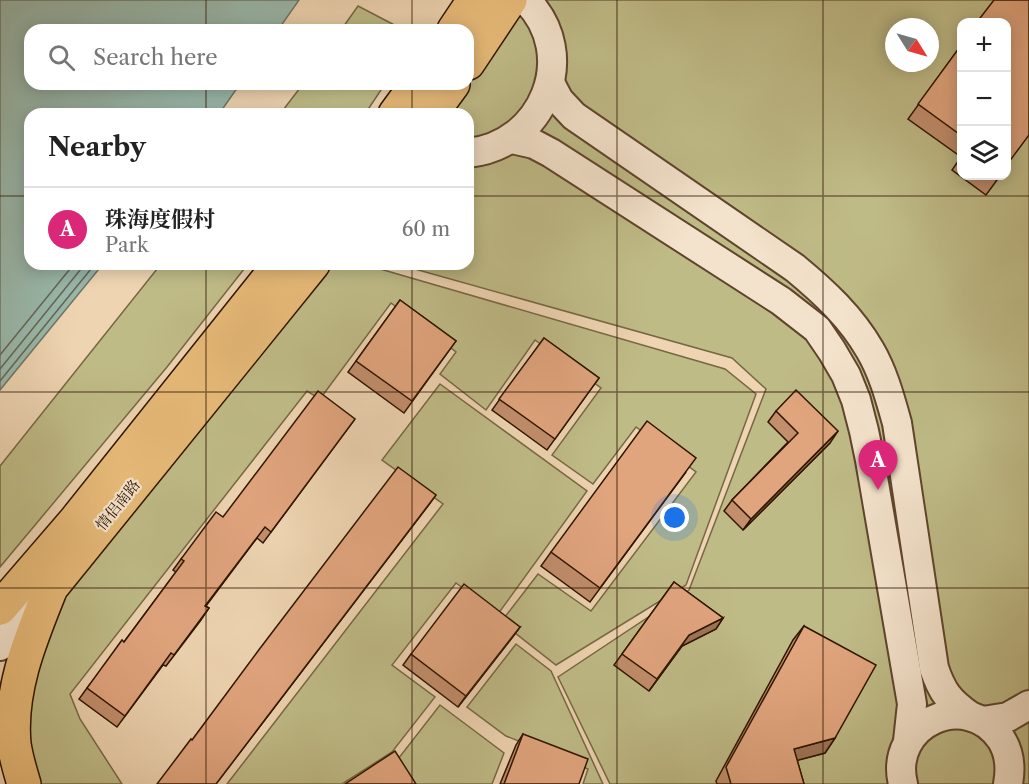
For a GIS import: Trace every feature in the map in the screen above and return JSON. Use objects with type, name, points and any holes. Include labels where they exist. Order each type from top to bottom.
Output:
[{"type":"highway","points":[[458,24],[474,0]]},
{"type":"highway","points":[[474,54],[510,0]]},
{"type":"highway","points":[[399,108],[412,90]]},
{"type":"highway","points":[[435,108],[449,90]]},
{"type":"highway","name":"情侣南路","points":[[0,608],[75,521],[275,270]]},
{"type":"highway","name":"情侣南路","points":[[24,784],[15,744],[16,700],[20,674],[51,588],[308,270]]},
{"type":"street","points":[[474,152],[496,147],[525,128],[536,114],[550,83],[551,48],[539,16],[526,0]]},
{"type":"street","points":[[550,83],[559,100],[574,116],[795,268],[821,289],[841,310],[870,350],[890,398],[897,423],[934,668],[945,693],[954,704],[996,732],[1005,745],[1010,775]]},
{"type":"street","points":[[512,138],[534,144],[551,153],[781,301],[817,329],[832,351],[846,375],[856,400],[864,431],[912,704],[908,741],[901,765],[903,784]]},
{"type":"street","points":[[0,646],[51,588]]},
{"type":"street","points":[[908,741],[917,730],[942,716],[956,714],[976,719],[1008,717],[1029,705]]},
{"type":"street","points":[[1010,775],[1029,721]]},
{"type":"shaded area","points":[[510,0],[1029,0],[1029,784],[610,784],[558,677],[689,590],[766,389],[732,358],[418,270],[474,270],[474,108],[436,108],[449,90],[474,90],[474,55]]},
{"type":"shaded area","points":[[358,6],[392,24],[345,24]]},
{"type":"shaded area","points":[[298,90],[381,90],[369,108],[285,108]]},
{"type":"shaded area","points":[[156,270],[243,270],[167,367],[0,567],[0,466]]},
{"type":"shaded area","points":[[327,270],[384,270],[725,369],[756,394],[686,585],[556,665],[501,622],[538,574],[591,611],[696,472],[636,427],[593,484],[552,455],[601,388],[535,340],[486,410],[440,374],[456,352],[391,303],[320,399],[307,391],[70,694],[80,719],[122,784],[38,784],[30,752],[28,710],[37,665],[63,594]]},
{"type":"shaded area","points":[[440,384],[587,491],[498,614],[456,583],[392,665],[435,697],[392,752],[342,784],[227,784],[443,504],[382,460]]},
{"type":"shaded area","points":[[516,644],[551,671],[603,784],[583,784],[588,769],[506,736],[467,707]]},
{"type":"shaded area","points":[[440,705],[504,753],[492,784],[412,784],[398,759]]},
{"type":"water","points":[[0,0],[299,0],[282,24],[24,24],[24,90],[236,90],[223,108],[24,108],[24,270],[98,270],[0,390]]},
{"type":"building","points":[[994,0],[1029,0],[1029,135],[1011,159],[1011,18],[980,18]]},
{"type":"building","points":[[957,51],[957,132],[918,104]]},
{"type":"building","points":[[400,300],[456,341],[412,401],[356,361]]},
{"type":"building","points":[[544,338],[599,378],[555,439],[499,399]]},
{"type":"building","points":[[796,390],[838,431],[751,519],[732,500],[798,433],[776,411]]},
{"type":"building","points":[[318,391],[355,419],[271,532],[265,527],[205,606],[209,608],[174,655],[171,653],[125,716],[87,688],[184,561],[181,559],[216,512],[223,517]]},
{"type":"building","points":[[647,421],[696,458],[600,588],[551,552]]},
{"type":"building","points":[[398,467],[436,495],[216,784],[157,784],[192,740]]},
{"type":"building","points":[[674,582],[723,618],[689,635],[657,679],[622,654]]},
{"type":"building","points":[[464,584],[520,627],[466,696],[411,654]]},
{"type":"building","points":[[804,626],[876,665],[835,738],[794,749],[804,784],[731,784],[726,767]]},
{"type":"building","points":[[523,734],[588,759],[579,784],[504,784]]},
{"type":"building","points":[[395,751],[416,784],[345,784]]},
{"type":"place","name":"珠海度假村","points":[[878,490]]}]
